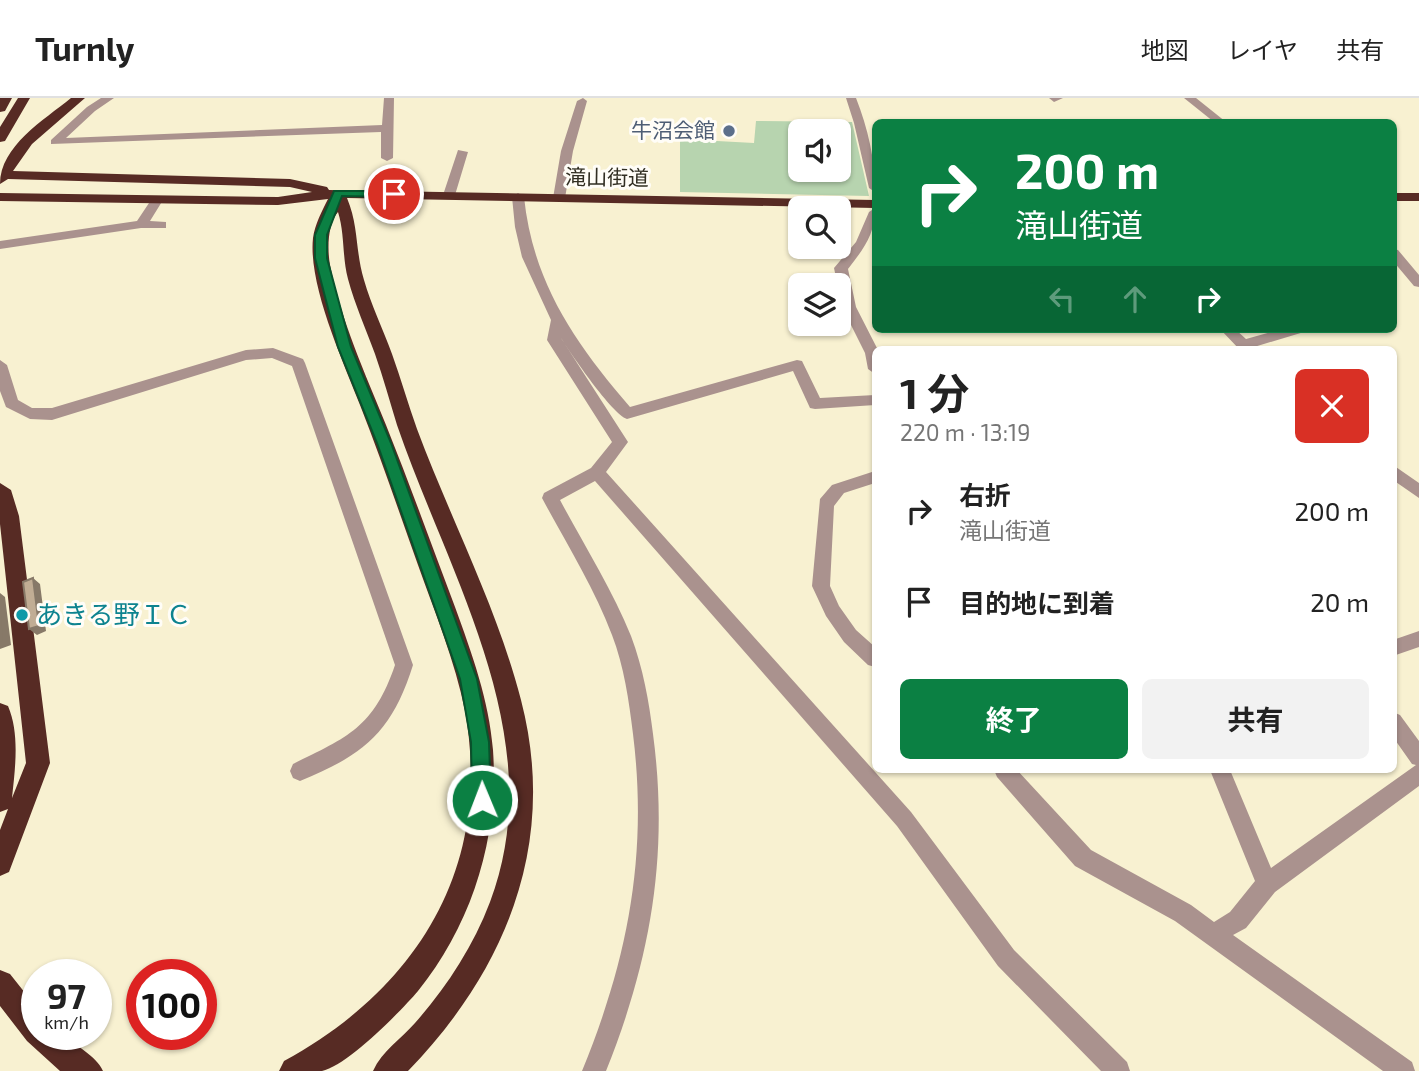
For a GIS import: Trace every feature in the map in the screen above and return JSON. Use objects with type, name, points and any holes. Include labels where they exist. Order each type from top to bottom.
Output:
[{"type":"highway","points":[[0,108],[6,98]]},
{"type":"highway","points":[[0,138],[24,98]]},
{"type":"highway","points":[[0,180],[27,141],[79,98]]},
{"type":"highway","name":"滝山街道","points":[[0,175],[290,183],[338,193]]},
{"type":"highway","points":[[294,1071],[339,1046],[366,1027],[396,999],[421,966],[443,934],[462,896],[481,819],[480,742],[469,679],[384,443],[345,347],[325,279],[321,235],[338,193]]},
{"type":"highway","points":[[338,193],[350,225],[350,253],[356,282],[381,346],[407,427],[491,643],[510,702],[521,757],[523,785],[523,810],[517,852],[508,893],[493,932],[472,971],[446,1009],[413,1048],[388,1071]]},
{"type":"highway","name":"滝山街道","points":[[0,197],[278,201],[338,193],[872,204]]},
{"type":"highway","points":[[1397,197],[1419,197]]},
{"type":"highway","points":[[0,491],[4,495],[9,516],[38,763],[0,863]]},
{"type":"highway","points":[[0,714],[4,750],[0,800]]},
{"type":"highway","points":[[0,984],[21,1011]]},
{"type":"highway","points":[[59,1050],[88,1071]]},
{"type":"street","points":[[109,98],[91,108],[55,142],[387,128]]},
{"type":"street","points":[[387,158],[389,98]]},
{"type":"street","points":[[851,98],[872,177]]},
{"type":"street","points":[[1189,98],[1216,119]]},
{"type":"street","points":[[559,198],[567,151],[582,101]]},
{"type":"street","points":[[449,195],[462,152]]},
{"type":"street","points":[[518,197],[518,215],[532,267],[557,321],[600,382],[627,413],[797,365],[815,404],[872,400]]},
{"type":"street","points":[[141,224],[157,200]]},
{"type":"street","points":[[872,219],[862,243],[841,268],[849,307],[872,353]]},
{"type":"street","points":[[0,245],[141,224],[162,225]]},
{"type":"street","points":[[1397,258],[1419,284]]},
{"type":"street","points":[[557,321],[554,340],[620,442],[597,472],[550,498],[618,626],[635,682],[647,753],[650,812],[647,891],[632,965],[594,1071]]},
{"type":"street","points":[[1231,333],[1245,346]]},
{"type":"street","points":[[1249,346],[1287,333]]},
{"type":"street","points":[[0,365],[11,403],[30,413],[52,414],[246,355],[273,353],[298,363],[404,664],[395,696],[379,722],[356,742],[300,771]]},
{"type":"street","points":[[597,472],[904,819],[1006,958],[1118,1071]]},
{"type":"street","points":[[1397,474],[1419,492]]},
{"type":"street","points":[[872,478],[838,489],[826,504],[821,586],[838,620],[850,636],[872,656]]},
{"type":"street","points":[[1397,647],[1419,639]]},
{"type":"street","points":[[1397,727],[1419,757]]},
{"type":"street","points":[[1007,773],[1083,858],[1183,913],[1403,1071]]},
{"type":"street","points":[[1221,773],[1267,884]]},
{"type":"street","points":[[1213,935],[1238,920],[1267,884],[1419,774]]},
{"type":"green space","points":[[756,121],[788,121],[788,182],[851,182],[852,122],[869,196],[680,192],[680,139],[754,143]]},
{"type":"building","points":[[33,578],[39,626],[29,629],[23,582]]},
{"type":"place","name":"牛沼会館","points":[[729,131]]},
{"type":"place","name":"あきる野ＩＣ","points":[[22,615]]},
{"type":"route","points":[[394,194],[338,193],[321,235],[321,258],[345,347],[384,443],[469,679],[480,742],[482,800]]}]
